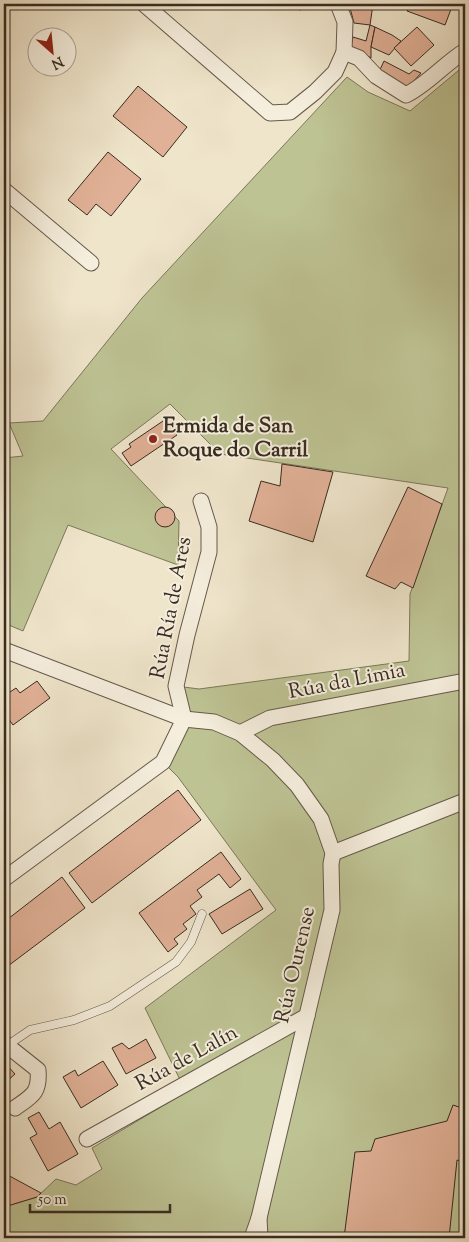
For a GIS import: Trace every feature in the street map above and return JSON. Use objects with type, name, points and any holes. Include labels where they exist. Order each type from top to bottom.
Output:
[{"type":"street","points":[[144,4],[270,113],[290,112],[315,92],[335,72],[344,52],[345,22],[338,4]]},
{"type":"street","points":[[344,52],[359,58],[376,76],[406,96],[465,51]]},
{"type":"street","points":[[4,190],[91,263]]},
{"type":"street","name":"Rúa Ría de Ares","points":[[184,719],[176,686],[187,635],[209,552],[209,526],[201,501]]},
{"type":"street","name":"Rúa Ourense","points":[[4,650],[184,719],[214,722],[240,734],[274,760],[297,785],[321,819],[333,853],[331,864],[332,910],[259,1218],[252,1238]]},
{"type":"street","name":"Rúa da Limia","points":[[240,734],[270,718],[465,681]]},
{"type":"street","points":[[4,879],[163,762],[184,719]]},
{"type":"street","points":[[333,853],[465,801]]},
{"type":"street","name":"Rúa de Lalín","points":[[87,1139],[307,1016]]},
{"type":"street","points":[[6,1044],[38,1070],[39,1084],[34,1094],[15,1108]]},
{"type":"street","name":"Rúa Ourense","points":[[259,1218],[260,1238]]},
{"type":"lane","points":[[6,1044],[30,1030],[74,1020],[110,1006],[176,962],[191,942],[202,914]]},
{"type":"green space","points":[[465,65],[465,750],[459,751],[465,767],[465,1238],[4,1238],[4,1207],[37,1197],[56,1179],[76,1185],[102,1169],[92,1148],[186,1092],[145,1008],[276,910],[178,777],[163,762],[184,719],[176,686],[199,689],[409,661],[410,594],[448,488],[220,454],[170,404],[111,449],[179,521],[178,565],[68,525],[23,631],[4,623],[4,458],[23,456],[9,423],[43,421],[142,298],[347,77],[368,92],[410,111]]},
{"type":"building","points":[[297,4],[324,4],[299,10]]},
{"type":"building","points":[[349,4],[373,4],[370,25],[354,23]]},
{"type":"building","points":[[410,4],[453,4],[445,25],[407,11]]},
{"type":"building","points":[[370,25],[375,27],[371,58],[351,46],[353,37],[366,41]]},
{"type":"building","points":[[375,27],[401,41],[389,55],[371,47]]},
{"type":"building","points":[[417,27],[434,45],[411,66],[394,48]]},
{"type":"building","points":[[384,61],[409,74],[414,70],[421,73],[406,90],[378,74]]},
{"type":"building","points":[[138,86],[187,127],[163,157],[113,116]]},
{"type":"building","points":[[108,152],[141,179],[111,216],[96,204],[87,215],[68,200]]},
{"type":"building","name":"Ermida de San Roque do Carril","points":[[166,419],[177,435],[131,466],[122,453],[131,447],[129,444]]},
{"type":"building","points":[[4,423],[9,423],[9,435],[4,437]]},
{"type":"building","points":[[282,464],[333,472],[313,542],[249,521],[261,481],[280,486]]},
{"type":"building","points":[[408,487],[442,504],[413,588],[401,582],[395,589],[366,576]]},
{"type":"building","points":[[165,507],[172,510],[175,517],[172,524],[165,527],[158,524],[155,517],[158,510]]},
{"type":"building","points":[[37,681],[50,698],[13,725],[4,713],[4,696],[16,688],[20,693]]},
{"type":"building","points":[[178,790],[201,820],[92,903],[69,873]]},
{"type":"building","points":[[221,852],[241,879],[230,888],[219,874],[197,890],[202,897],[190,906],[196,914],[183,924],[187,929],[174,939],[178,944],[168,952],[139,913]]},
{"type":"building","points":[[62,877],[85,908],[4,969],[4,922]]},
{"type":"building","points":[[250,889],[263,909],[222,934],[209,914]]},
{"type":"building","points":[[146,1039],[156,1058],[126,1074],[112,1048],[122,1043],[129,1049]]},
{"type":"building","points":[[103,1061],[118,1085],[81,1108],[63,1077],[75,1070],[78,1076]]},
{"type":"building","points":[[4,1062],[15,1074],[4,1084]]},
{"type":"building","points":[[453,1105],[465,1109],[465,1126],[463,1130],[465,1131],[465,1162],[457,1160],[449,1238],[344,1238],[355,1152],[371,1151],[375,1139],[447,1121]]},
{"type":"building","points":[[39,1112],[49,1129],[60,1122],[78,1154],[48,1171],[30,1138],[37,1134],[28,1118]]},
{"type":"building","points":[[4,1173],[41,1193],[37,1197],[4,1207]]},
{"type":"place","name":"Ermida de San Roque do Carril","points":[[153,439]]}]
